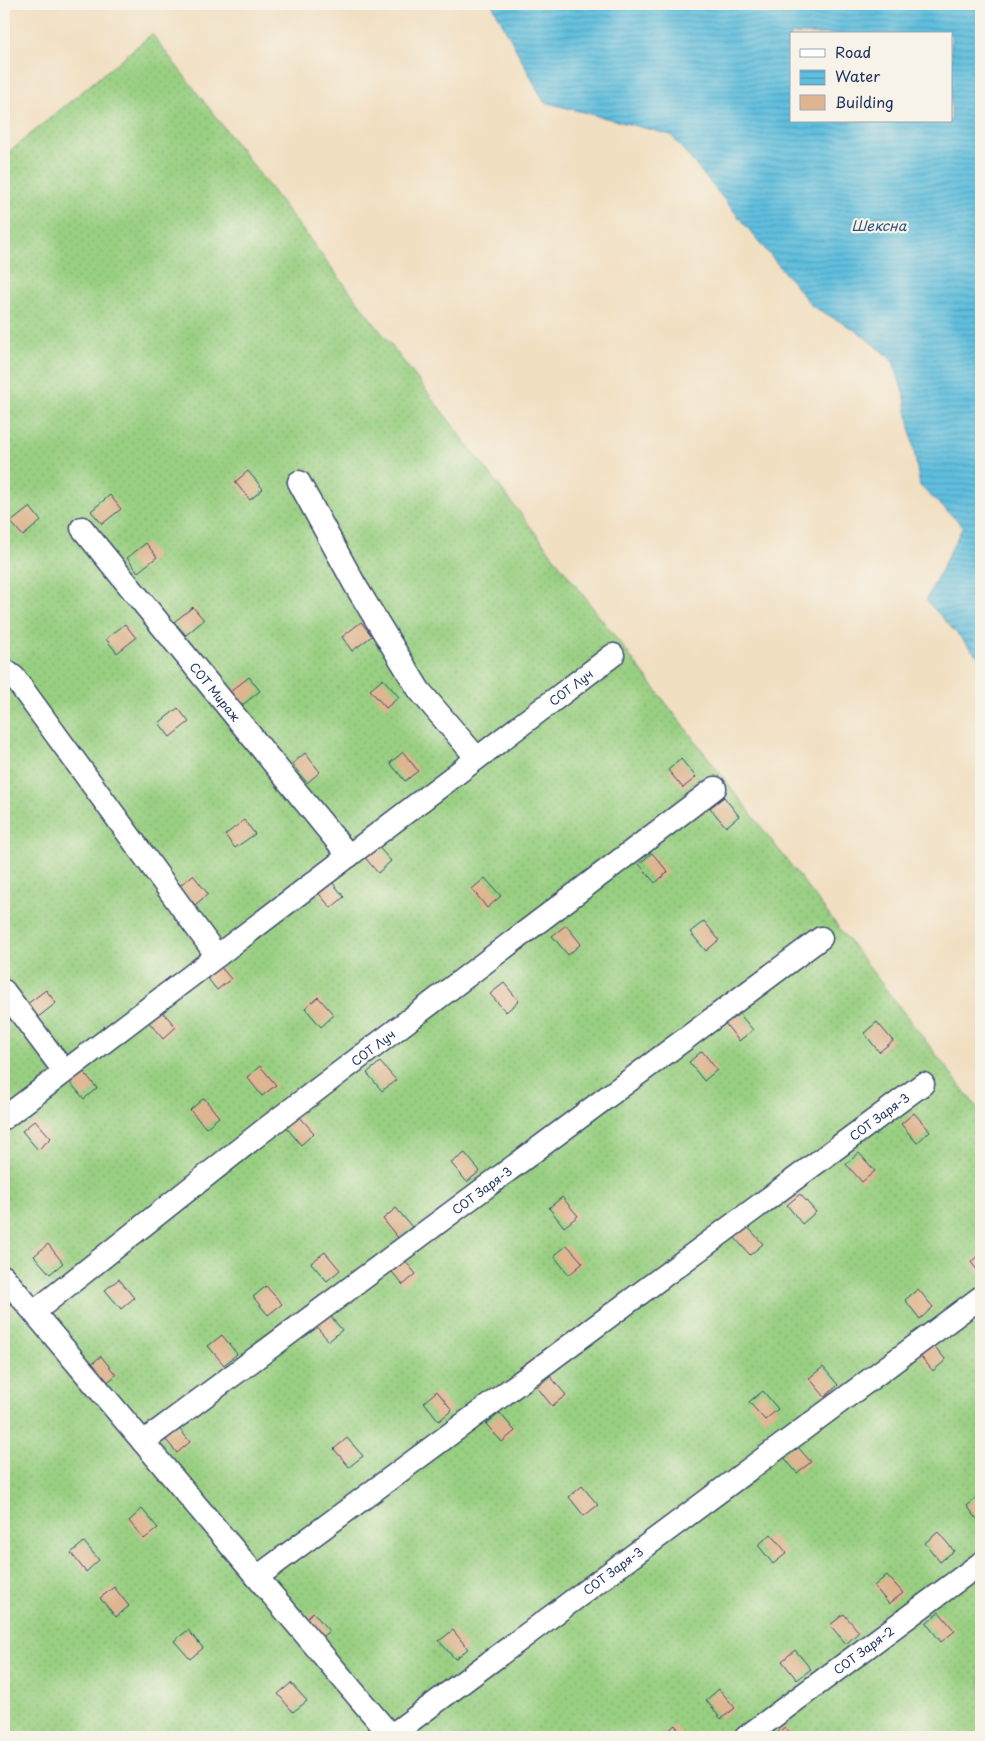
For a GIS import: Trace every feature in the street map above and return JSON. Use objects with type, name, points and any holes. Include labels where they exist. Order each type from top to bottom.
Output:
[{"type":"street","points":[[299,482],[355,585],[419,690],[476,757]]},
{"type":"street","name":"СОТ Мираж","points":[[82,528],[349,856]]},
{"type":"street","name":"СОТ Луч","points":[[4,1118],[64,1070],[612,655]]},
{"type":"street","points":[[6,671],[14,676],[217,956]]},
{"type":"street","name":"СОТ Луч","points":[[34,1312],[264,1130],[715,788]]},
{"type":"street","name":"СОТ Заря-3","points":[[143,1442],[821,938]]},
{"type":"street","points":[[4,991],[64,1070]]},
{"type":"street","name":"СОТ Заря-3","points":[[257,1577],[923,1084]]},
{"type":"street","points":[[4,1277],[390,1737]]},
{"type":"street","name":"СОТ Заря-3","points":[[390,1737],[981,1296]]},
{"type":"street","name":"СОТ Заря-2","points":[[746,1737],[981,1563]]},
{"type":"green space","points":[[152,34],[981,1113],[981,1737],[4,1737],[4,156]]},
{"type":"water","name":"Шексна","points":[[492,4],[981,4],[981,660],[926,600],[963,526],[920,486],[905,398],[893,361],[857,331],[812,306],[671,135],[544,102]]},
{"type":"building","points":[[248,471],[263,489],[250,500],[235,482]]},
{"type":"building","points":[[110,495],[121,509],[102,524],[91,511]]},
{"type":"building","points":[[30,507],[41,521],[23,536],[11,522]]},
{"type":"building","points":[[146,543],[157,557],[138,572],[127,558]]},
{"type":"building","points":[[193,607],[204,620],[186,635],[174,622]]},
{"type":"building","points":[[361,622],[372,636],[352,651],[342,637]]},
{"type":"building","points":[[125,624],[136,638],[117,653],[106,639]]},
{"type":"building","points":[[249,677],[260,691],[241,706],[230,692]]},
{"type":"building","points":[[383,679],[399,697],[386,708],[370,690]]},
{"type":"building","points":[[178,708],[189,722],[170,737],[159,723]]},
{"type":"building","points":[[403,752],[418,771],[405,781],[390,763]]},
{"type":"building","points":[[305,753],[320,772],[307,783],[292,764]]},
{"type":"building","points":[[681,759],[696,777],[683,788],[668,770]]},
{"type":"building","points":[[724,797],[739,816],[726,827],[710,808]]},
{"type":"building","points":[[244,820],[255,834],[235,848],[225,835]]},
{"type":"building","points":[[375,843],[391,861],[378,873],[362,854]]},
{"type":"building","points":[[652,853],[668,872],[655,883],[639,864]]},
{"type":"building","points":[[193,875],[208,894],[195,905],[179,886]]},
{"type":"building","points":[[329,878],[344,897],[331,908],[315,889]]},
{"type":"building","points":[[485,878],[501,896],[487,908],[472,889]]},
{"type":"building","points":[[704,921],[719,940],[706,951],[690,932]]},
{"type":"building","points":[[566,925],[581,944],[568,955],[552,936]]},
{"type":"building","points":[[215,960],[231,979],[217,990],[202,971]]},
{"type":"building","points":[[504,983],[519,1001],[506,1012],[490,994]]},
{"type":"building","points":[[46,990],[56,1003],[37,1018],[27,1004]]},
{"type":"building","points":[[318,997],[334,1015],[321,1027],[305,1008]]},
{"type":"building","points":[[160,1009],[176,1027],[163,1039],[147,1020]]},
{"type":"building","points":[[737,1011],[753,1030],[739,1041],[724,1022]]},
{"type":"building","points":[[877,1022],[893,1041],[879,1052],[864,1033]]},
{"type":"building","points":[[702,1051],[717,1070],[704,1081],[689,1062]]},
{"type":"building","points":[[380,1062],[396,1080],[382,1091],[367,1073]]},
{"type":"building","points":[[260,1066],[276,1085],[262,1096],[247,1077]]},
{"type":"building","points":[[82,1070],[97,1088],[84,1099],[69,1081]]},
{"type":"building","points":[[204,1098],[219,1117],[206,1128],[190,1110]]},
{"type":"building","points":[[914,1113],[930,1131],[917,1143],[901,1124]]},
{"type":"building","points":[[298,1115],[314,1133],[301,1145],[285,1126]]},
{"type":"building","points":[[35,1120],[51,1138],[38,1150],[22,1131]]},
{"type":"building","points":[[465,1153],[480,1171],[467,1182],[451,1163]]},
{"type":"building","points":[[859,1153],[875,1171],[862,1182],[846,1164]]},
{"type":"building","points":[[800,1194],[816,1212],[802,1224],[787,1205]]},
{"type":"building","points":[[562,1197],[578,1216],[564,1227],[549,1208]]},
{"type":"building","points":[[396,1208],[412,1227],[398,1238],[383,1219]]},
{"type":"building","points":[[747,1226],[763,1244],[750,1255],[734,1237]]},
{"type":"building","points":[[48,1244],[63,1263],[50,1274],[34,1256]]},
{"type":"building","points":[[567,1245],[583,1263],[569,1275],[554,1256]]},
{"type":"building","points":[[325,1252],[340,1270],[327,1281],[311,1263]]},
{"type":"building","points":[[981,1253],[981,1275],[971,1262]]},
{"type":"building","points":[[401,1256],[416,1274],[403,1285],[388,1267]]},
{"type":"building","points":[[119,1279],[134,1298],[121,1309],[105,1290]]},
{"type":"building","points":[[266,1286],[282,1304],[268,1315],[253,1297]]},
{"type":"building","points":[[918,1289],[933,1307],[920,1319],[905,1300]]},
{"type":"building","points":[[327,1312],[342,1330],[329,1341],[313,1323]]},
{"type":"building","points":[[222,1335],[237,1354],[224,1365],[208,1346]]},
{"type":"building","points":[[930,1341],[946,1360],[933,1371],[917,1352]]},
{"type":"building","points":[[101,1356],[116,1375],[103,1386],[88,1367]]},
{"type":"building","points":[[823,1367],[838,1385],[825,1397],[809,1378]]},
{"type":"building","points":[[550,1376],[566,1395],[552,1406],[537,1387]]},
{"type":"building","points":[[437,1391],[452,1410],[439,1421],[424,1402]]},
{"type":"building","points":[[763,1391],[778,1409],[765,1420],[749,1402]]},
{"type":"building","points":[[500,1413],[515,1431],[502,1442],[486,1424]]},
{"type":"building","points":[[175,1423],[190,1442],[177,1453],[161,1434]]},
{"type":"building","points":[[347,1438],[363,1456],[349,1467],[334,1449]]},
{"type":"building","points":[[795,1444],[811,1462],[797,1473],[782,1455]]},
{"type":"building","points":[[582,1486],[598,1505],[584,1516],[569,1497]]},
{"type":"building","points":[[980,1495],[981,1497],[981,1524],[967,1506]]},
{"type":"building","points":[[142,1509],[158,1528],[144,1539],[129,1521]]},
{"type":"building","points":[[938,1532],[954,1551],[940,1562],[925,1543]]},
{"type":"building","points":[[771,1534],[787,1553],[773,1564],[758,1545]]},
{"type":"building","points":[[84,1542],[99,1560],[86,1572],[71,1553]]},
{"type":"building","points":[[887,1575],[903,1593],[889,1604],[874,1586]]},
{"type":"building","points":[[114,1587],[129,1606],[116,1617],[100,1598]]},
{"type":"building","points":[[313,1612],[329,1631],[316,1642],[300,1624]]},
{"type":"building","points":[[939,1612],[955,1631],[941,1642],[926,1623]]},
{"type":"building","points":[[844,1614],[859,1632],[846,1644],[830,1625]]},
{"type":"building","points":[[188,1630],[203,1648],[190,1659],[174,1641]]},
{"type":"building","points":[[453,1630],[468,1649],[455,1659],[439,1641]]},
{"type":"building","points":[[795,1650],[811,1669],[797,1680],[782,1661]]},
{"type":"building","points":[[291,1683],[307,1701],[293,1712],[278,1694]]},
{"type":"building","points":[[719,1689],[735,1708],[721,1719],[706,1700]]},
{"type":"building","points":[[675,1725],[685,1737],[662,1737],[662,1736]]},
{"type":"building","points":[[785,1727],[794,1737],[772,1737]]},
{"type":"building","points":[[414,1732],[419,1737],[409,1737]]}]
